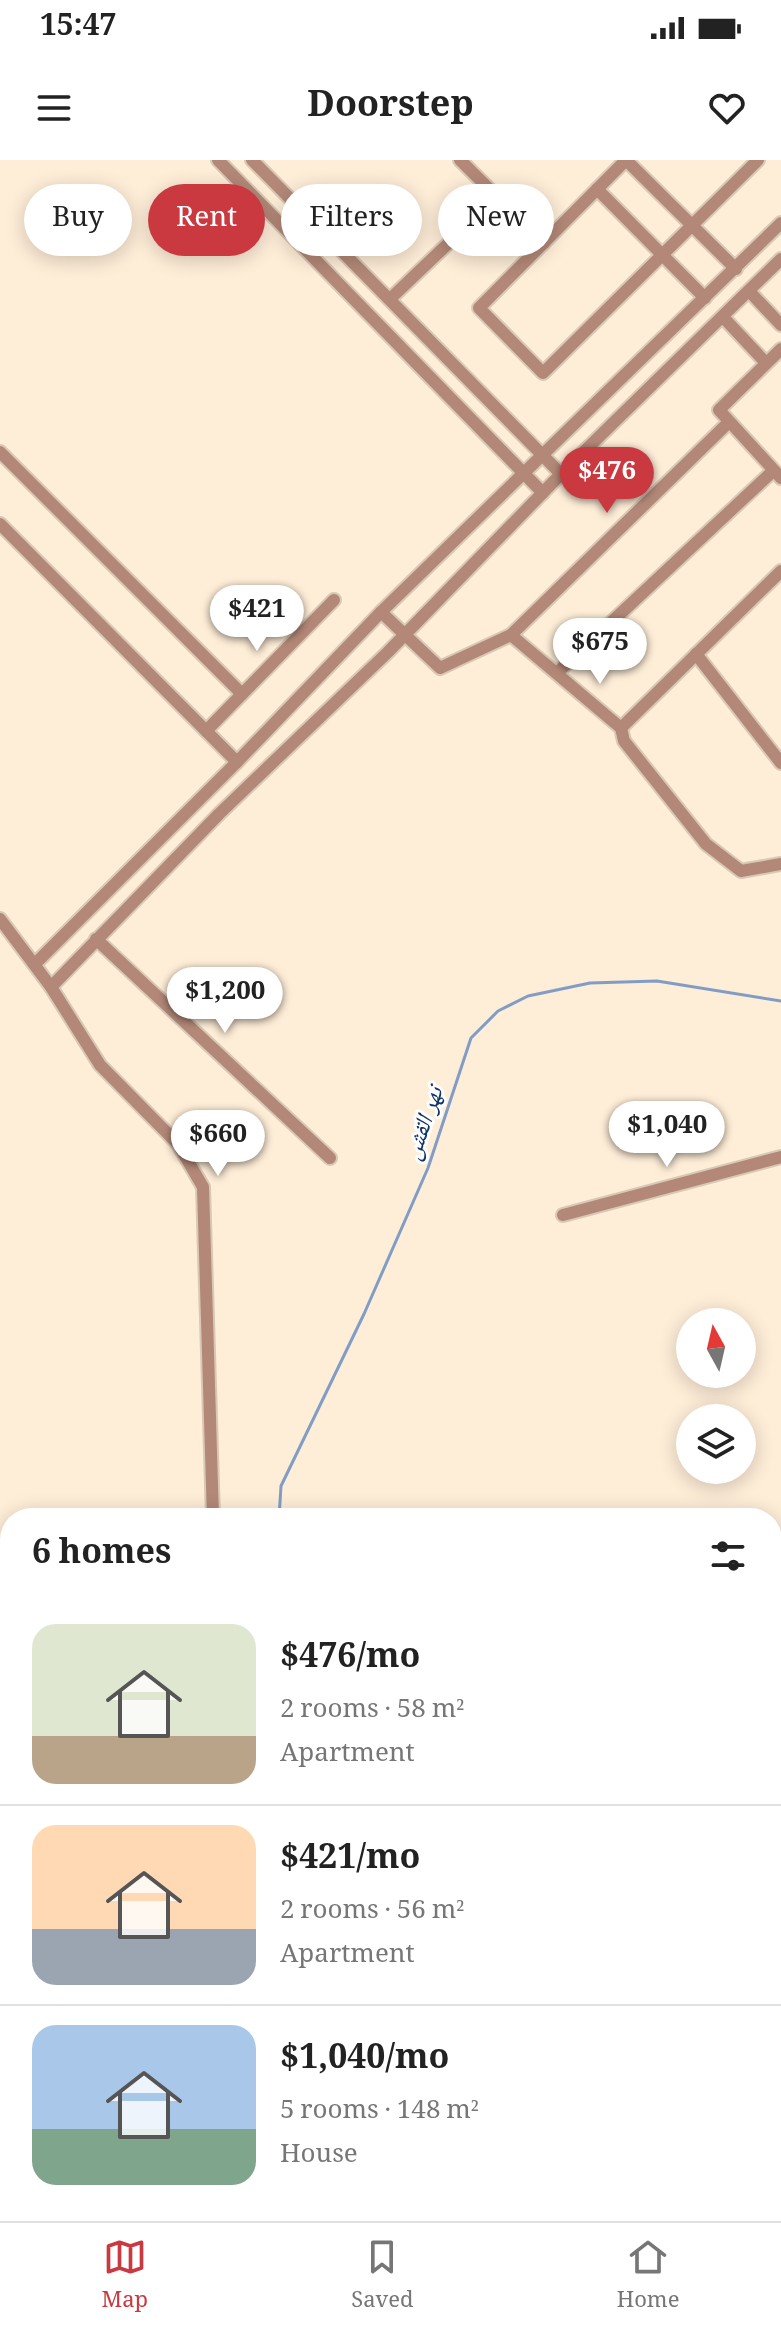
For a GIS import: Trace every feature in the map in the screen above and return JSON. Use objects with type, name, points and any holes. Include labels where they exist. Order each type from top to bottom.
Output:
[{"type":"street","points":[[218,160],[543,493]]},
{"type":"street","points":[[252,160],[561,474]]},
{"type":"street","points":[[460,160],[484,184]]},
{"type":"street","points":[[554,233],[626,160],[736,269]]},
{"type":"street","points":[[531,256],[479,308],[543,373],[758,160]]},
{"type":"street","points":[[597,189],[705,298]]},
{"type":"street","points":[[35,964],[237,762],[381,612],[781,223]]},
{"type":"street","points":[[390,299],[438,253]]},
{"type":"street","points":[[51,987],[219,814],[406,634],[561,474],[781,259]]},
{"type":"street","points":[[749,291],[781,325]]},
{"type":"street","points":[[723,317],[766,363]]},
{"type":"street","points":[[558,672],[777,475],[719,410],[781,349]]},
{"type":"street","points":[[381,612],[440,668],[511,635],[729,422]]},
{"type":"street","points":[[0,452],[242,694]]},
{"type":"street","points":[[0,524],[237,762]]},
{"type":"street","points":[[621,728],[781,571]]},
{"type":"street","points":[[206,731],[334,600]]},
{"type":"street","points":[[511,635],[621,728],[624,741],[706,844],[741,871],[781,864]]},
{"type":"street","points":[[696,654],[781,763]]},
{"type":"street","points":[[0,919],[51,987],[100,1065],[178,1144],[203,1187],[213,1508]]},
{"type":"street","points":[[96,939],[330,1158]]},
{"type":"street","points":[[563,1215],[781,1157]]},
{"type":"waterway","name":"نهر القش","points":[[280,1508],[281,1486],[364,1314],[428,1168],[471,1038],[498,1011],[528,996],[590,983],[657,981],[781,1001]]}]
